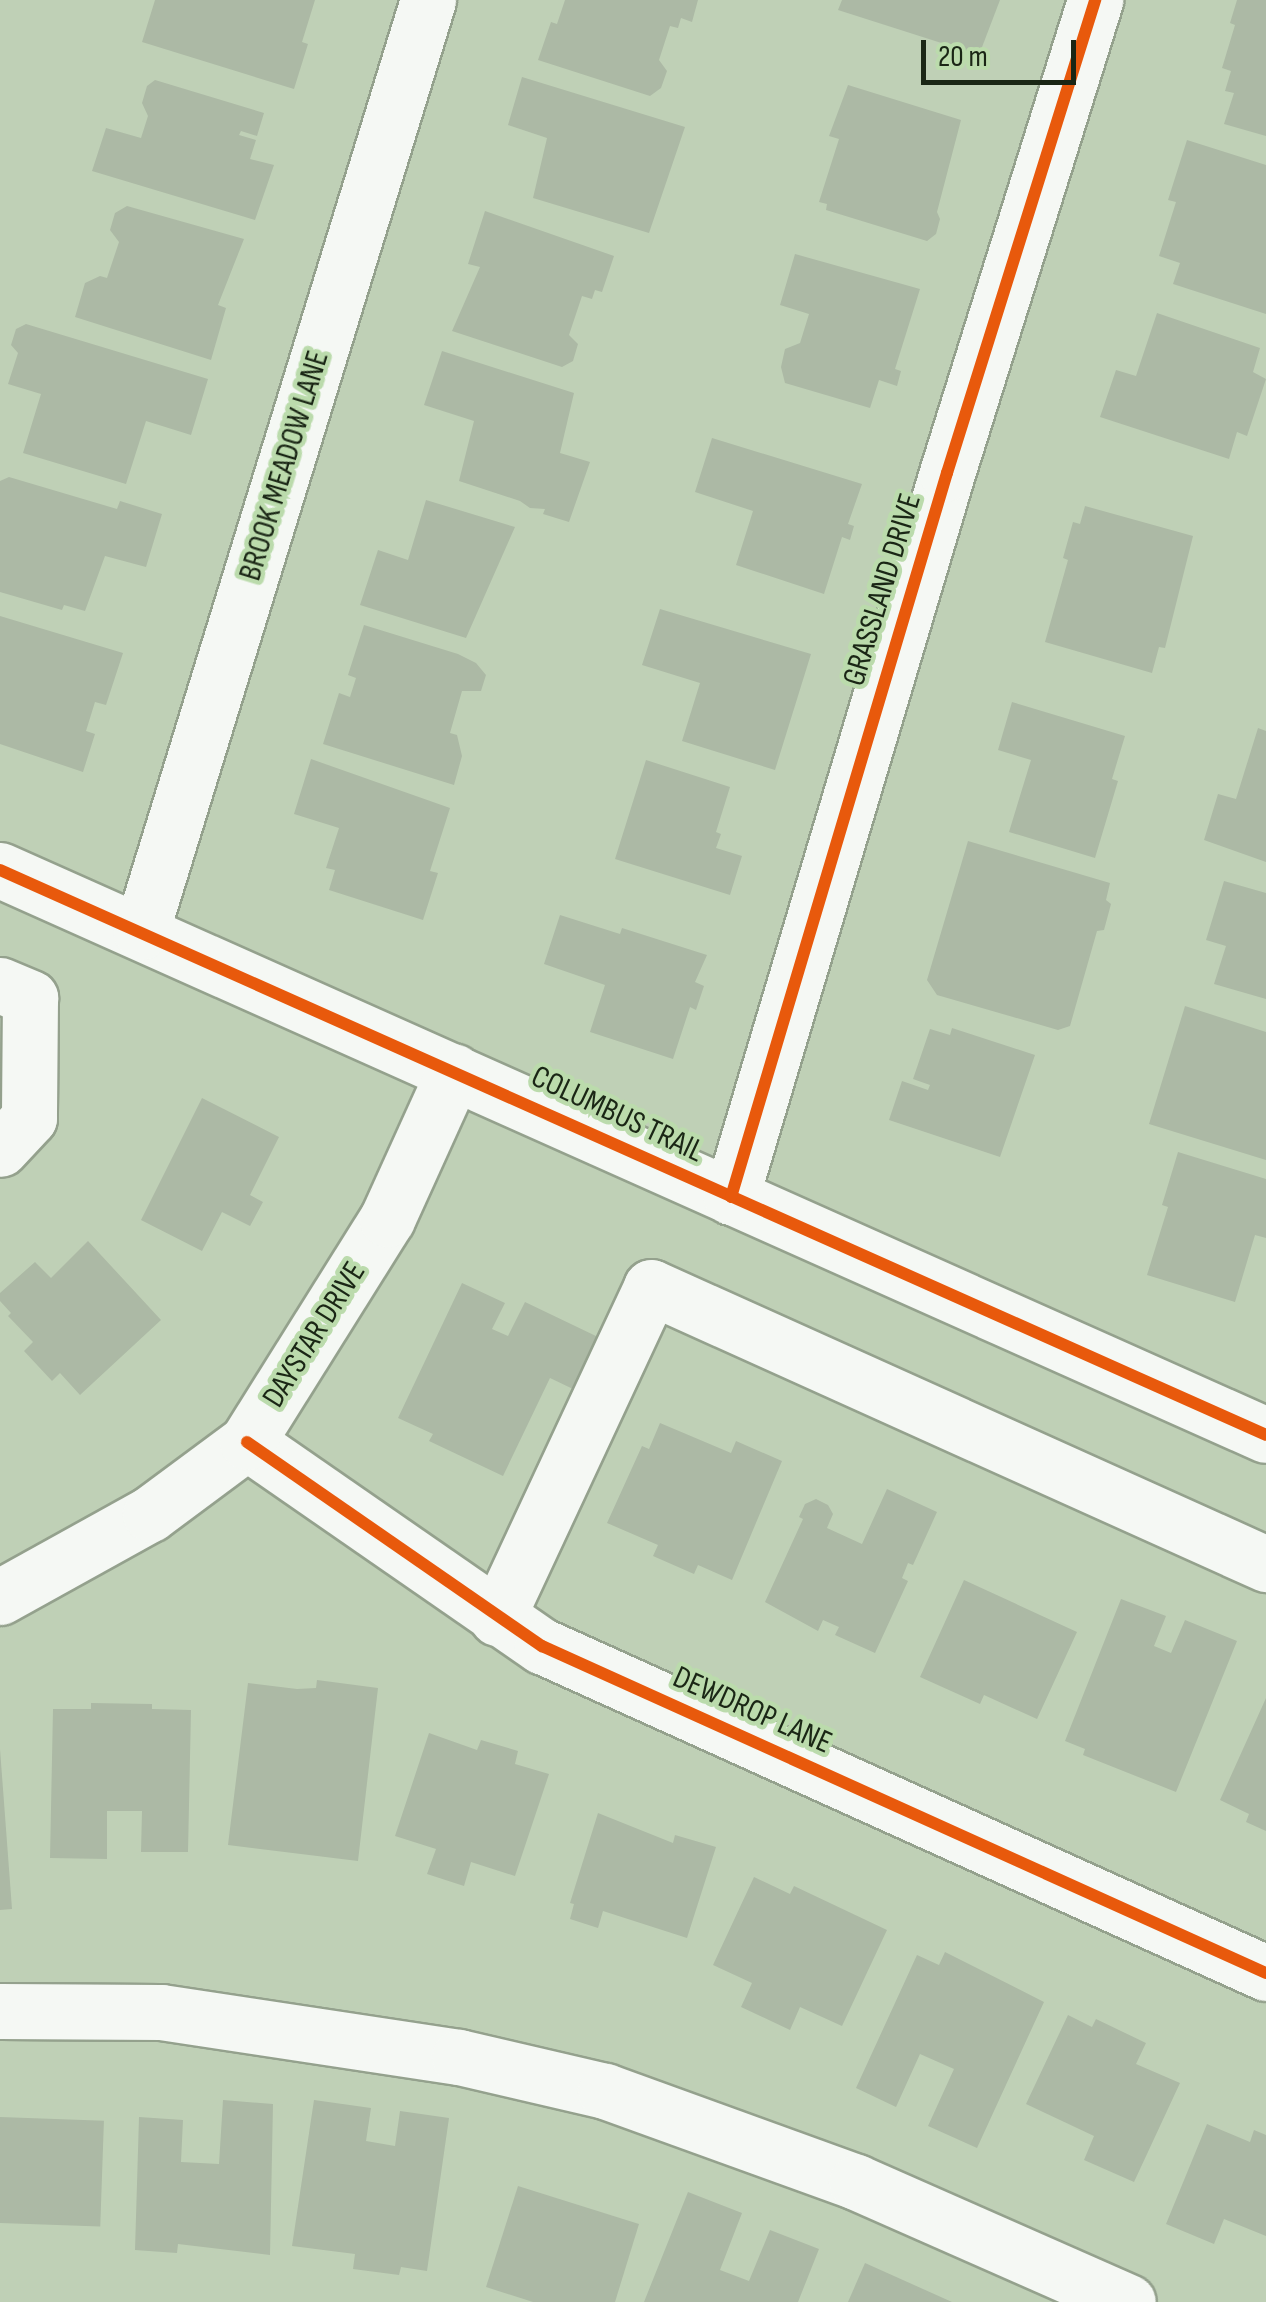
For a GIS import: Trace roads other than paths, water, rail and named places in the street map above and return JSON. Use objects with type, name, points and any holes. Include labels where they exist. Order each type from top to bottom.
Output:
[{"type":"street","name":"BROOK MEADOW LANE","points":[[142,932],[428,0]]},
{"type":"street","name":"GRASSLAND DRIVE","points":[[732,1197],[946,474],[1096,0]]},
{"type":"street","name":"COLUMBUS TRAIL","points":[[0,870],[1266,1435]]},
{"type":"street","points":[[0,985],[30,998],[29,1118],[0,1149]]},
{"type":"street","name":"DAYSTAR DRIVE","points":[[0,1597],[150,1514],[248,1442],[387,1219],[454,1071]]},
{"type":"street","points":[[497,1618],[651,1287],[1266,1564]]},
{"type":"street","name":"DEWDROP LANE","points":[[248,1442],[542,1646],[1266,1973]]},
{"type":"street","points":[[0,2011],[161,2012],[459,2056],[605,2091],[856,2182],[1128,2302]]}]
